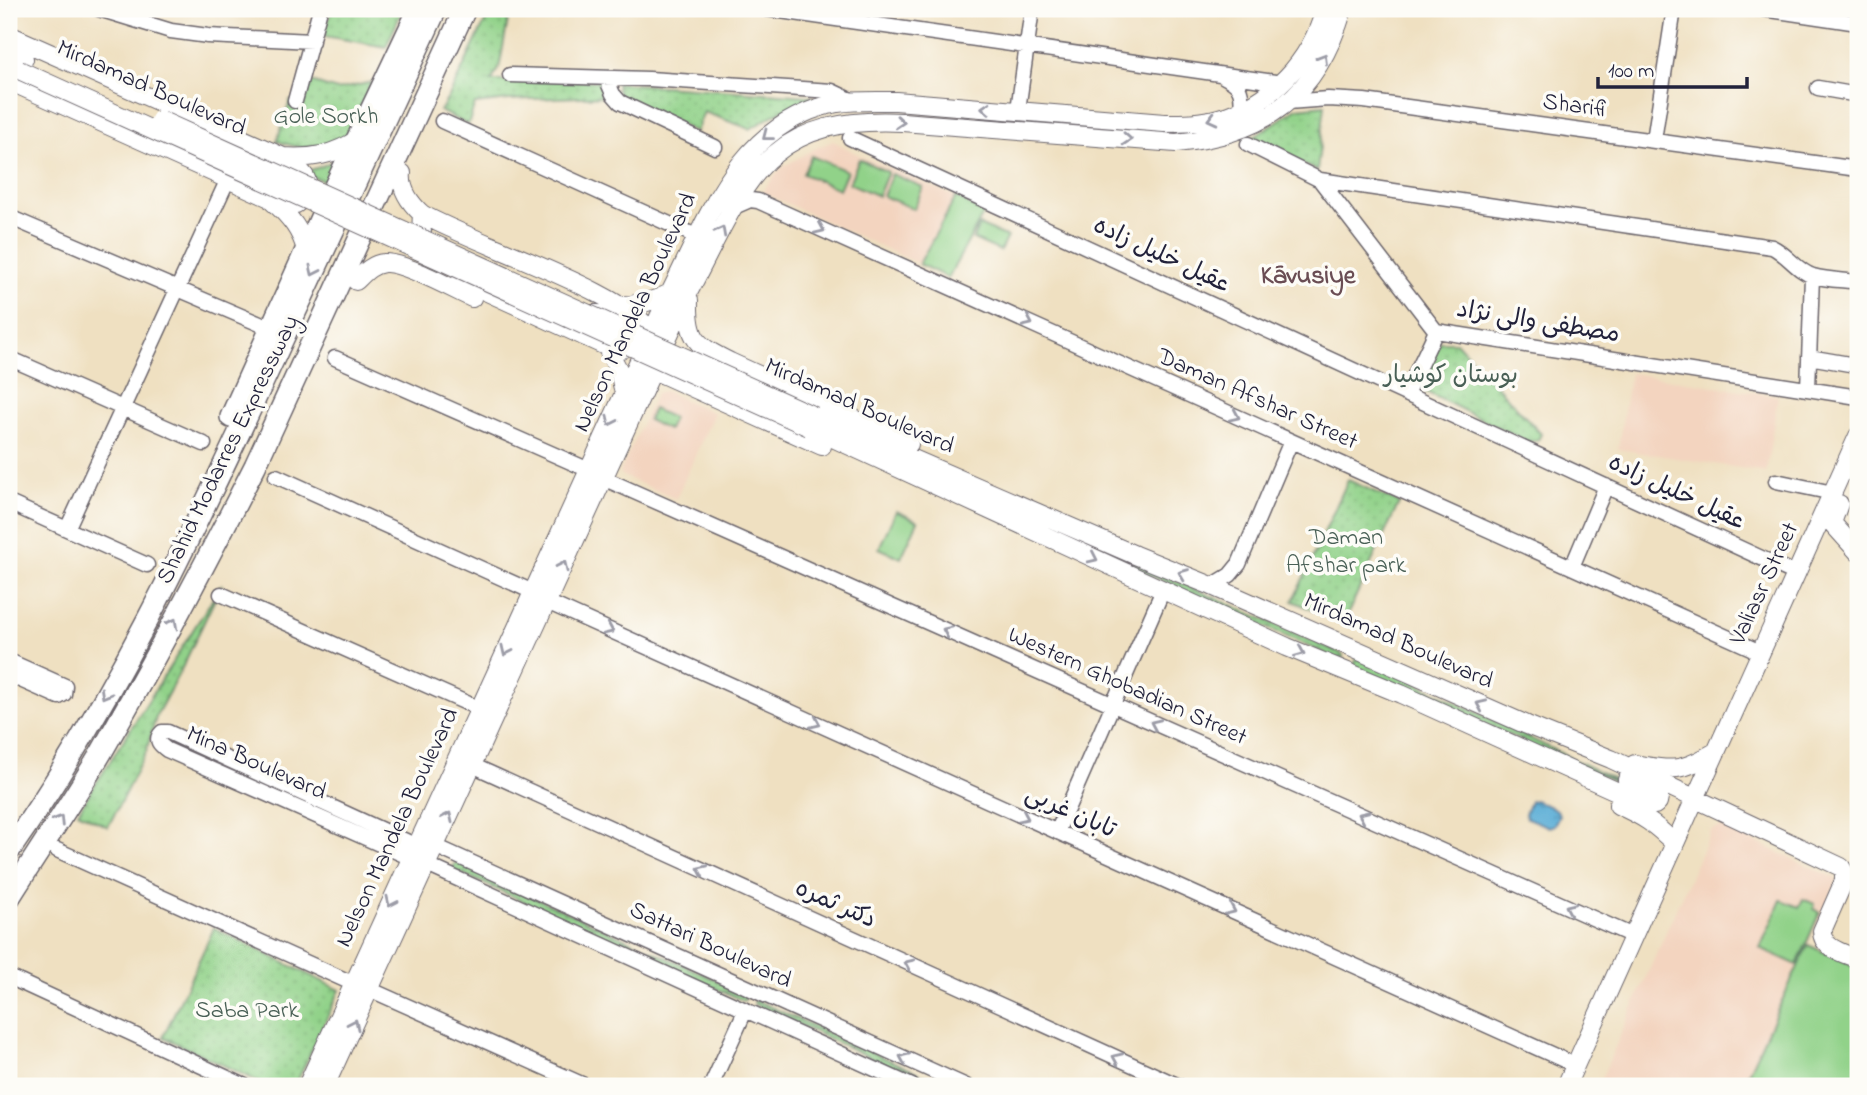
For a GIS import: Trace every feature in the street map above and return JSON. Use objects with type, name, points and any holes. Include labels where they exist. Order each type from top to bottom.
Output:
[{"type":"highway","points":[[153,610],[168,556],[306,250],[419,9]]},
{"type":"highway","name":"Shahid Modarres Expressway","points":[[9,851],[79,741],[153,610],[216,484],[436,9]]},
{"type":"highway","name":"Shahid Modarres Expressway","points":[[9,898],[100,755],[226,523],[261,453],[465,9]]},
{"type":"highway","points":[[226,523],[272,464],[356,281],[365,242],[402,173],[476,9]]},
{"type":"main road","name":"Nelson Mandela Boulevard","points":[[411,852],[435,846],[472,765],[540,597],[596,474],[661,352],[661,326],[670,293],[732,174],[757,144],[777,129],[810,111],[853,101],[896,101],[1180,123],[1219,118],[1241,109],[1282,83],[1314,41],[1325,9]]},
{"type":"main road","name":"Nelson Mandela Boulevard","points":[[596,474],[624,393],[661,326],[689,291],[746,184],[778,150],[794,139],[838,125],[886,121],[1176,143],[1215,138],[1266,119],[1288,102],[1311,77],[1329,47],[1343,9]]},
{"type":"main road","points":[[9,35],[283,157],[306,176],[306,192],[300,201],[292,205],[281,203],[135,137],[14,65]]},
{"type":"main road","name":"Mirdamad Boulevard","points":[[14,65],[255,170],[811,421],[1068,546],[1325,663],[1401,694],[1634,799],[1651,806],[1658,802],[1659,797],[1655,793],[1558,748],[1527,725]]},
{"type":"main road","points":[[135,137],[141,137],[148,132],[153,118],[148,103],[141,94]]},
{"type":"main road","points":[[172,154],[168,150],[166,140],[170,129],[177,122],[192,117]]},
{"type":"main road","points":[[283,157],[326,155],[345,148],[358,139]]},
{"type":"main road","points":[[255,170],[328,187],[587,300],[602,304],[646,304],[670,293]]},
{"type":"main road","points":[[255,170],[315,214],[461,280],[610,354],[619,372],[624,393]]},
{"type":"main road","points":[[402,173],[403,189],[414,207],[422,214],[594,292],[639,318],[661,326]]},
{"type":"main road","points":[[265,195],[293,222],[306,250]]},
{"type":"main road","points":[[356,281],[377,264],[387,262],[610,354],[625,349],[630,342],[631,329],[621,318],[606,314],[575,314],[429,248],[421,234],[422,214]]},
{"type":"main road","points":[[689,291],[689,324],[693,336],[703,348],[1004,487],[1039,512]]},
{"type":"main road","points":[[713,397],[706,386],[707,374],[718,365],[730,362]]},
{"type":"main road","points":[[653,370],[1028,538],[1068,546]]},
{"type":"main road","name":"Mirdamad Boulevard","points":[[811,421],[1039,512],[1527,725],[1696,795],[1841,867],[1844,881],[1822,935],[1829,946],[1858,959]]},
{"type":"main road","name":"Valiasr Street","points":[[1715,752],[1858,436]]},
{"type":"main road","points":[[1835,489],[1841,497],[1832,523],[1858,552]]},
{"type":"main road","name":"Nelson Mandela Boulevard","points":[[325,1086],[362,987],[388,930],[411,852],[480,709],[540,597]]},
{"type":"main road","points":[[1317,633],[1349,653],[1351,657],[1346,666],[1325,663]]},
{"type":"main road","points":[[1497,737],[1521,759],[1645,817],[1674,843]]},
{"type":"main road","points":[[1611,760],[1674,769],[1695,764],[1715,752]]},
{"type":"main road","points":[[1566,1086],[1715,752]]},
{"type":"main road","name":"Nelson Mandela Boulevard","points":[[307,1086],[362,987]]},
{"type":"street","points":[[99,9],[171,31],[208,36],[312,40]]},
{"type":"street","points":[[295,101],[320,9]]},
{"type":"street","points":[[766,9],[1282,83]]},
{"type":"street","points":[[1018,110],[1032,9]]},
{"type":"street","points":[[1654,140],[1674,9]]},
{"type":"street","points":[[1762,9],[1858,23]]},
{"type":"street","points":[[1219,74],[1239,87],[1242,94],[1241,109]]},
{"type":"street","points":[[510,75],[649,79],[832,91],[853,101]]},
{"type":"street","points":[[606,78],[620,102],[715,147]]},
{"type":"street","points":[[1818,88],[1858,95]]},
{"type":"street","name":"Sharifi","points":[[1288,102],[1328,99],[1364,101],[1858,169]]},
{"type":"street","points":[[442,121],[698,237]]},
{"type":"street","name":"عقیل خلیل زاده","points":[[850,138],[1796,574]]},
{"type":"street","name":"مصطفی والی نژاد","points":[[1248,144],[1320,180],[1436,331],[1858,397]]},
{"type":"street","points":[[67,529],[228,179]]},
{"type":"street","points":[[1320,180],[1772,247],[1812,276],[1858,282]]},
{"type":"street","name":"Daman Afshar Street","points":[[734,206],[750,200],[758,201],[1760,652]]},
{"type":"street","points":[[9,217],[260,324]]},
{"type":"street","points":[[1808,389],[1812,276]]},
{"type":"street","points":[[1406,394],[1436,331]]},
{"type":"street","points":[[1809,357],[1855,365]]},
{"type":"street","points":[[9,358],[204,444]]},
{"type":"street","name":"Western Ghobadian Street","points":[[335,358],[1633,936]]},
{"type":"street","points":[[1212,586],[1230,575],[1239,564],[1291,441]]},
{"type":"street","name":"تابان غربی","points":[[276,476],[1575,1065]]},
{"type":"street","points":[[1776,481],[1835,489]]},
{"type":"street","points":[[1572,567],[1606,486]]},
{"type":"street","points":[[9,503],[147,565]]},
{"type":"street","points":[[1057,832],[1163,590]]},
{"type":"street","points":[[221,594],[480,709]]},
{"type":"street","points":[[9,661],[62,691],[9,675]]},
{"type":"street","name":"Mina Boulevard","points":[[168,732],[411,852],[167,750],[159,744],[159,735],[168,732]]},
{"type":"street","name":"دکتر ثمره","points":[[472,765],[1179,1086]]},
{"type":"street","name":"Sattari Boulevard","points":[[435,846],[966,1086]]},
{"type":"street","points":[[57,850],[586,1086]]},
{"type":"street","name":"Sattari Boulevard","points":[[411,852],[447,874],[912,1086]]},
{"type":"street","points":[[447,874],[450,862],[457,855]]},
{"type":"street","points":[[9,977],[245,1086]]},
{"type":"street","points":[[710,1086],[745,1010]]},
{"type":"shaded area","points":[[833,141],[956,197],[919,264],[762,192],[781,168]]},
{"type":"shaded area","points":[[1630,373],[1778,396],[1766,472],[1618,449]]},
{"type":"shaded area","points":[[664,391],[714,413],[676,499],[623,476],[620,472],[656,393]]},
{"type":"shaded area","points":[[1722,827],[1835,878],[1837,882],[1742,1086],[1598,1086],[1711,830]]},
{"type":"green space","points":[[332,9],[403,9],[386,47],[324,36]]},
{"type":"green space","points":[[491,9],[510,9],[499,69],[491,81],[604,81],[604,96],[475,104],[468,125],[440,111]]},
{"type":"green space","name":"Gole Sorkh","points":[[311,82],[337,90],[372,82],[347,134],[339,141],[313,149],[277,141],[290,101],[303,106]]},
{"type":"green space","points":[[617,83],[812,97],[750,129],[704,112],[696,132],[622,99],[617,91]]},
{"type":"green space","points":[[1325,105],[1317,171],[1251,139],[1297,108]]},
{"type":"green space","points":[[344,156],[333,184],[307,175],[310,170]]},
{"type":"green space","points":[[811,156],[847,171],[839,189],[803,174]]},
{"type":"green space","points":[[859,159],[888,172],[878,196],[849,183]]},
{"type":"green space","points":[[892,174],[923,187],[914,209],[883,196]]},
{"type":"green space","points":[[956,197],[984,213],[948,278],[919,264]]},
{"type":"green space","points":[[979,225],[1007,237],[1000,251],[973,239]]},
{"type":"green space","name":"بوستان کوشیار","points":[[1440,342],[1456,342],[1541,434],[1538,440],[1528,442],[1426,392],[1421,380]]},
{"type":"green space","points":[[653,409],[673,418],[668,430],[648,420]]},
{"type":"green space","name":"Daman Afshar park","points":[[1348,480],[1399,503],[1343,624],[1293,601]]},
{"type":"green space","points":[[896,511],[918,521],[901,558],[879,548]]},
{"type":"green space","points":[[1022,513],[1340,653],[1343,658],[1337,659],[1020,517]]},
{"type":"green space","points":[[222,584],[157,714],[146,752],[108,827],[78,812]]},
{"type":"green space","points":[[1356,654],[1652,798],[1352,666],[1357,660]]},
{"type":"green space","points":[[456,862],[747,994],[744,1001],[452,869]]},
{"type":"green space","points":[[1803,899],[1815,904],[1814,909],[1820,912],[1797,965],[1760,948],[1781,900],[1799,907]]},
{"type":"green space","name":"Saba Park","points":[[214,928],[340,990],[295,1086],[268,1086],[163,1037]]},
{"type":"green space","points":[[1808,945],[1858,967],[1858,1086],[1742,1086]]},
{"type":"green space","points":[[755,1000],[947,1086],[932,1086],[754,1004]]},
{"type":"water","points":[[1535,800],[1557,810],[1559,815],[1554,825],[1549,827],[1527,818],[1525,814],[1530,801]]},
{"type":"district","name":"Kāvusiye","points":[[1308,277]]}]
